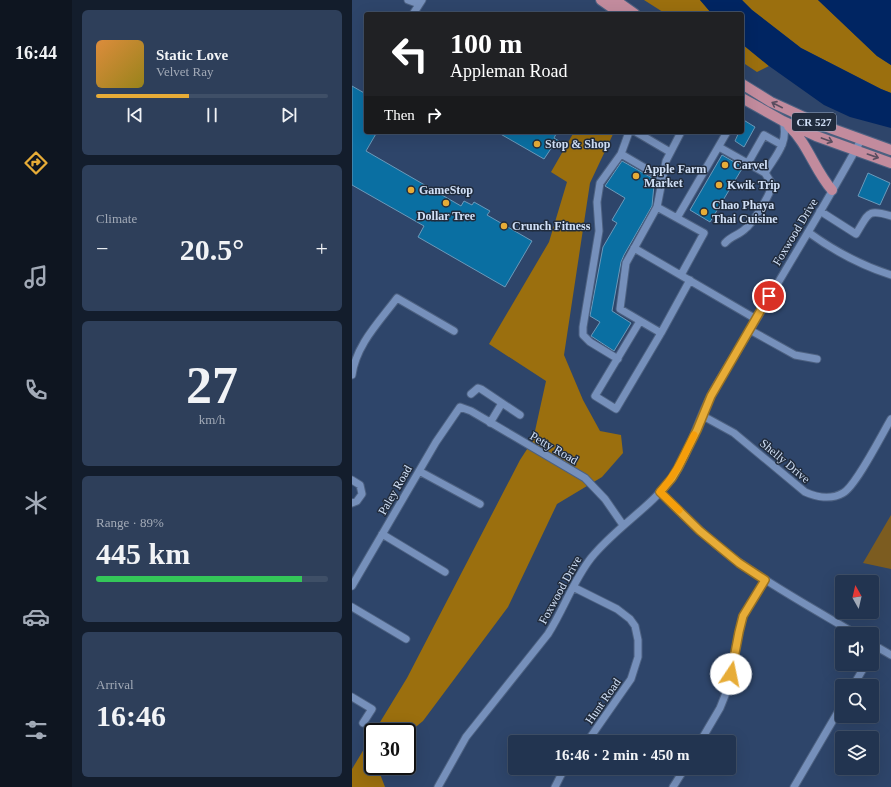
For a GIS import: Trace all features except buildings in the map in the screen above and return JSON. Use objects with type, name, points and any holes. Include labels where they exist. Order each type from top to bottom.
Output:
[{"type":"main road","points":[[601,0],[618,12]]},
{"type":"main road","points":[[615,0],[632,12]]},
{"type":"main road","name":"CR 527","points":[[744,85],[782,108],[819,124],[891,150]]},
{"type":"main road","name":"CR 527","points":[[744,99],[783,121],[816,136],[891,163]]},
{"type":"main road","points":[[783,121],[795,132],[804,145],[823,180],[832,190]]},
{"type":"street","points":[[408,0],[420,2],[414,12]]},
{"type":"street","points":[[765,173],[782,145],[785,135],[783,121]]},
{"type":"street","points":[[618,359],[590,342],[583,335],[583,327],[599,231],[597,202],[600,183],[621,154],[628,134]]},
{"type":"street","points":[[639,134],[670,152]]},
{"type":"street","points":[[661,333],[620,309],[624,270],[628,257],[657,207],[666,161],[680,134]]},
{"type":"street","points":[[677,218],[726,134]]},
{"type":"street","points":[[748,163],[764,135],[782,145]]},
{"type":"street","name":"Foxwood Drive","points":[[438,787],[466,737],[548,634],[558,619],[578,576],[590,558],[610,536],[646,506],[672,478],[697,430],[711,396],[861,140]]},
{"type":"street","points":[[719,147],[765,173],[772,184],[760,209],[748,226],[744,230],[732,236],[725,243]]},
{"type":"street","points":[[621,154],[662,178]]},
{"type":"street","points":[[657,207],[704,233],[681,275]]},
{"type":"street","points":[[820,211],[856,234],[870,213],[876,211],[891,216]]},
{"type":"street","points":[[808,232],[826,245],[866,267],[891,275]]},
{"type":"street","points":[[634,248],[756,319]]},
{"type":"street","points":[[640,321],[594,396],[616,408],[661,333],[690,280]]},
{"type":"street","points":[[352,375],[358,352],[368,336],[397,298],[454,331]]},
{"type":"street","points":[[750,330],[795,355],[817,359]]},
{"type":"street","points":[[471,394],[475,389],[481,389],[520,416]]},
{"type":"street","points":[[490,423],[502,403]]},
{"type":"street","name":"Petty Road","points":[[460,407],[471,411],[585,478],[605,499],[623,525]]},
{"type":"street","name":"Paley Road","points":[[352,586],[436,442],[460,407]]},
{"type":"street","name":"Shelly Drive","points":[[702,416],[734,433],[805,492],[815,497],[832,497],[843,494],[855,481],[891,419]]},
{"type":"street","points":[[419,471],[480,504]]},
{"type":"street","points":[[352,480],[360,485],[362,494],[357,501],[352,503]]},
{"type":"street","points":[[660,492],[700,531],[739,563],[844,627]]},
{"type":"street","points":[[382,534],[445,572]]},
{"type":"street","points":[[704,735],[720,708],[728,688],[743,616],[765,580]]},
{"type":"street","name":"Hunt Road","points":[[573,587],[617,609],[630,619],[635,626],[638,640],[638,657],[631,679],[592,735]]},
{"type":"street","points":[[352,607],[406,639]]},
{"type":"street","points":[[879,648],[891,655]]},
{"type":"street","points":[[352,697],[372,709],[363,723]]},
{"type":"street","points":[[794,787],[835,717]]},
{"type":"street","points":[[555,787],[561,775]]},
{"type":"street","points":[[673,787],[681,775]]},
{"type":"shaded area","points":[[644,0],[700,0],[710,12],[663,12]]},
{"type":"shaded area","points":[[742,0],[818,0],[877,56],[891,65],[891,93],[801,48],[752,10]]},
{"type":"shaded area","points":[[744,46],[769,66],[757,72],[744,63]]},
{"type":"shaded area","points":[[573,134],[613,134],[590,183],[564,355],[583,400],[600,431],[621,435],[623,453],[602,477],[557,504],[508,607],[423,721],[416,727],[416,723],[380,723],[407,678],[520,460],[533,440],[546,381],[489,344],[549,242],[567,182],[551,172]]},
{"type":"shaded area","points":[[891,515],[891,569],[863,563]]},
{"type":"shaded area","points":[[364,749],[364,775],[380,775],[385,787],[352,787],[352,769]]},
{"type":"water","points":[[700,0],[742,0],[752,10],[801,48],[891,93],[891,128],[850,117],[824,105],[769,66],[744,46],[744,12],[710,12]]},
{"type":"water","points":[[818,0],[891,0],[891,65],[877,56]]},
{"type":"slow traffic","points":[[679,510],[660,492],[678,468],[694,435]]},
{"type":"place","name":"Stop & Shop","points":[[537,144]]},
{"type":"place","name":"Carvel","points":[[725,165]]},
{"type":"place","name":"Apple Farm Market","points":[[636,176]]},
{"type":"place","name":"Kwik Trip","points":[[719,185]]},
{"type":"place","name":"GameStop","points":[[411,190]]},
{"type":"place","name":"Dollar Tree","points":[[446,203]]},
{"type":"place","name":"Chao Phaya Thai Cuisine","points":[[704,212]]},
{"type":"place","name":"Crunch Fitness","points":[[504,226]]},
{"type":"route","points":[[731,674],[743,616],[765,580],[739,563],[700,531],[660,492],[678,468],[697,430],[711,396],[769,296]]}]
